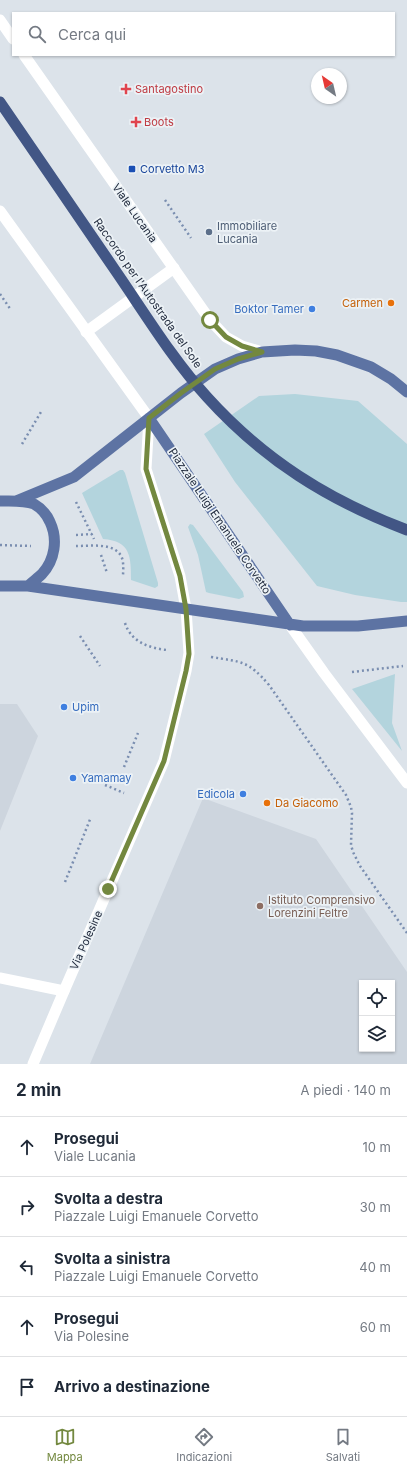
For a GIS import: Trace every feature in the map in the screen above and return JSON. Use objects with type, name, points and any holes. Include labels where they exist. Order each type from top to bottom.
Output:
[{"type":"highway","name":"Raccordo per l'Autostrada del Sole","points":[[0,102],[163,340],[206,397],[257,445],[298,477],[344,504],[407,530]]},
{"type":"main road","points":[[0,20],[12,38]]},
{"type":"main road","name":"Viale Lucania","points":[[25,56],[210,320],[226,337],[242,346],[262,352]]},
{"type":"main road","points":[[0,211],[149,418],[146,469],[180,576],[186,609]]},
{"type":"main road","points":[[86,332],[174,268]]},
{"type":"main road","points":[[16,502],[74,477],[181,393],[215,369],[238,359],[262,352],[295,350],[316,351],[337,355],[371,367],[407,392]]},
{"type":"main road","name":"Piazzale Luigi Emanuele Corvetto","points":[[149,418],[290,624],[407,783]]},
{"type":"main road","points":[[0,501],[26,502],[34,504],[40,508],[49,520],[55,534],[55,546],[51,558],[43,573],[28,586]]},
{"type":"main road","points":[[0,586],[28,586],[290,624],[334,626],[407,621]]},
{"type":"main road","name":"Via Polesine","points":[[34,1064],[64,991],[164,761],[189,654],[186,609]]},
{"type":"main road","points":[[0,978],[64,991]]},
{"type":"path","points":[[165,200],[191,238]]},
{"type":"path","points":[[0,294],[11,310]]},
{"type":"path","points":[[22,444],[42,412]]},
{"type":"path","points":[[75,500],[94,539]]},
{"type":"path","points":[[101,554],[107,573]]},
{"type":"path","points":[[123,620],[129,632],[140,642],[148,646],[168,650]]},
{"type":"path","points":[[80,636],[100,666]]},
{"type":"path","points":[[207,656],[241,662],[251,666],[269,685],[346,795],[352,813],[351,838],[353,852],[360,866],[407,933]]},
{"type":"path","points":[[349,672],[404,666]]},
{"type":"path","points":[[124,767],[138,734]]},
{"type":"path","points":[[105,784],[129,795]]},
{"type":"path","points":[[65,882],[91,817]]},
{"type":"shaded area","points":[[295,394],[358,401],[407,444],[407,602],[355,595],[317,586],[235,482],[204,434],[259,396]]},
{"type":"shaded area","points":[[120,470],[123,470],[125,473],[158,583],[158,586],[155,588],[131,580],[131,564],[128,552],[119,543],[112,540],[103,539],[82,493]]},
{"type":"shaded area","points":[[190,524],[193,525],[243,592],[244,597],[239,599],[206,592],[198,555],[188,527]]},
{"type":"shaded area","points":[[395,674],[392,723],[402,751],[352,689]]},
{"type":"shaded area","points":[[0,704],[17,704],[38,736],[0,831]]},
{"type":"shaded area","name":"Istituto Comprensivo Lorenzini Feltre","points":[[203,798],[316,839],[407,972],[407,1064],[90,1064]]},
{"type":"place","name":"Santagostino","points":[[126,89]]},
{"type":"place","name":"Boots","points":[[136,122]]},
{"type":"place","name":"Corvetto M3","points":[[132,169]]},
{"type":"place","name":"Immobiliare Lucania","points":[[209,232]]},
{"type":"place","name":"Carmen","points":[[391,303]]},
{"type":"place","name":"Boktor Tamer","points":[[312,309]]},
{"type":"place","name":"Upim","points":[[64,707]]},
{"type":"place","name":"Yamamay","points":[[73,778]]},
{"type":"place","name":"Edicola","points":[[243,794]]},
{"type":"place","name":"Da Giacomo","points":[[267,803]]},
{"type":"place","name":"Istituto Comprensivo Lorenzini Feltre","points":[[260,906]]},
{"type":"route","points":[[108,889],[164,761],[189,654],[186,609],[180,576],[146,469],[149,418],[215,369],[238,359],[262,352],[242,346],[226,337],[210,320]]}]
